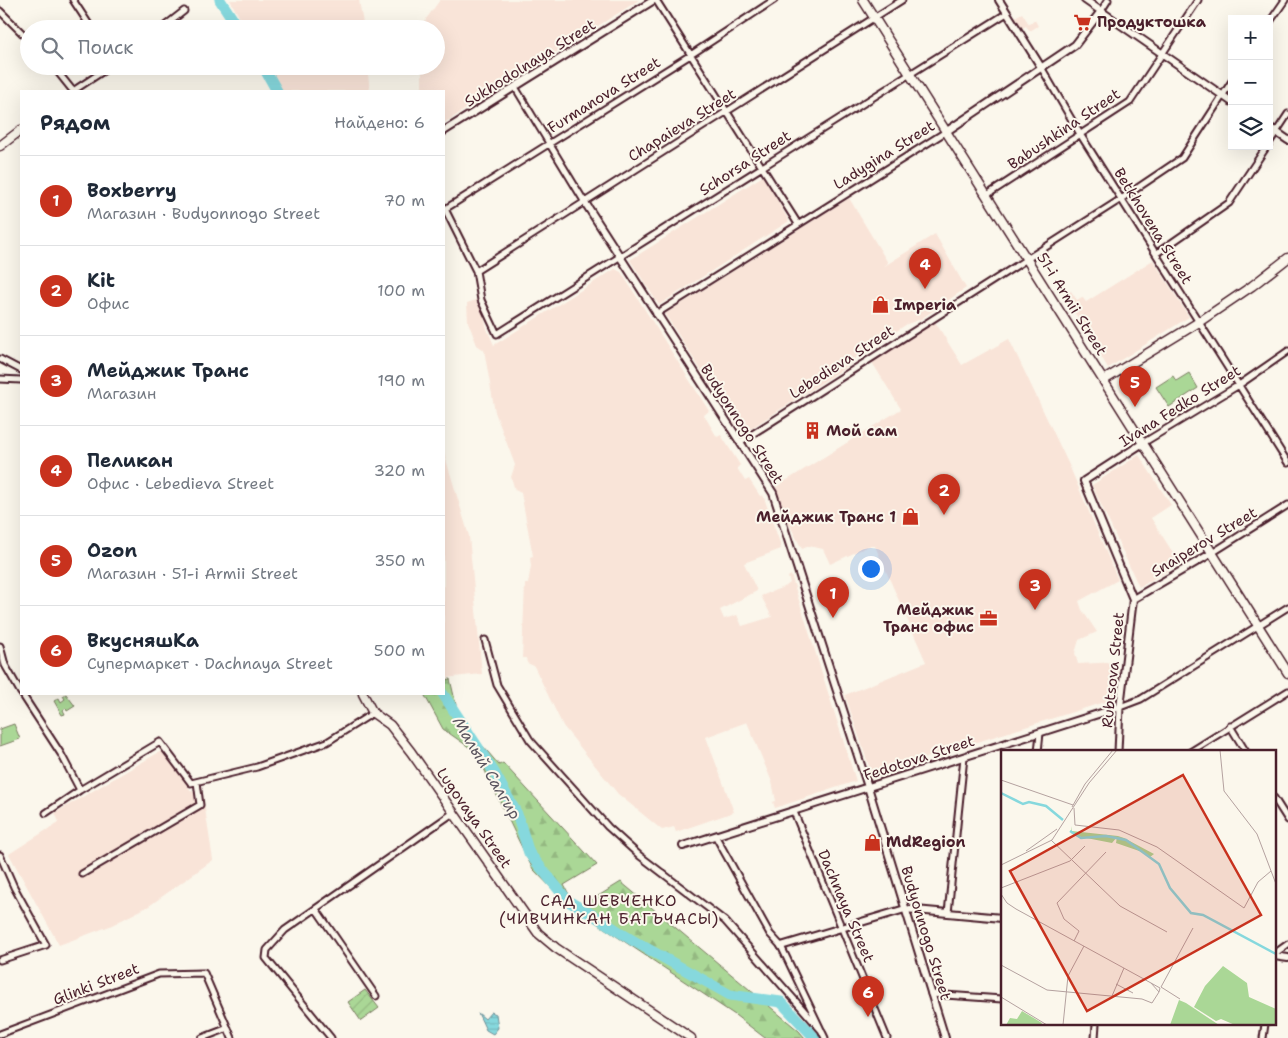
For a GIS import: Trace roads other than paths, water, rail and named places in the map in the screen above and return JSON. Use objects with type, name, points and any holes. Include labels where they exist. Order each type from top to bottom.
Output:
[{"type":"main road","name":"51-i Armii Street","points":[[863,0],[1288,673]]},
{"type":"main road","points":[[0,146],[20,131]]},
{"type":"main road","points":[[1104,380],[1198,322],[1252,286],[1288,258]]},
{"type":"main road","name":"Lugovaya Street","points":[[364,695],[373,713],[395,732],[538,933],[556,948],[691,1038]]},
{"type":"street","points":[[73,0],[86,20]]},
{"type":"street","points":[[655,0],[692,54],[798,224]]},
{"type":"street","name":"Sukhodolnaya Street","points":[[445,130],[655,0]]},
{"type":"street","name":"Furmanova Street","points":[[476,271],[445,209],[692,54],[774,0]]},
{"type":"street","name":"Chapaieva Street","points":[[476,271],[902,0]]},
{"type":"street","name":"Betkhovena Street","points":[[999,0],[1080,134],[1288,463]]},
{"type":"street","points":[[1085,0],[1228,99]]},
{"type":"street","name":"Ladygina Street","points":[[656,314],[947,131],[1075,45],[1108,0]]},
{"type":"street","name":"Babushkina Street","points":[[987,195],[1130,102],[1198,0]]},
{"type":"street","points":[[1273,17],[1285,0]]},
{"type":"street","points":[[0,11],[20,31]]},
{"type":"street","points":[[172,20],[184,11]]},
{"type":"street","name":"Schorsa Street","points":[[476,271],[481,300],[497,334],[621,258],[910,72],[1007,13]]},
{"type":"street","points":[[60,75],[72,90]]},
{"type":"street","points":[[75,90],[97,75]]},
{"type":"street","name":"Lebedieva Street","points":[[740,442],[1122,199],[1182,158],[1228,86]]},
{"type":"street","name":"Budyonnogo Street","points":[[515,87],[548,145],[773,494],[868,787],[945,1038]]},
{"type":"street","points":[[1273,136],[1288,114]]},
{"type":"street","points":[[1273,130],[1288,140]]},
{"type":"street","points":[[1157,253],[1229,203],[1264,150]]},
{"type":"street","name":"Ivana Fedko Street","points":[[1084,481],[1239,385],[1288,351]]},
{"type":"street","points":[[0,358],[20,369]]},
{"type":"street","points":[[0,379],[20,380]]},
{"type":"street","name":"Rubtsova Street","points":[[1084,481],[1133,599],[1120,707],[1118,750]]},
{"type":"street","name":"Snaiperov Street","points":[[1133,599],[1212,554],[1288,505]]},
{"type":"street","name":"Fedotova Street","points":[[683,846],[794,812],[1141,699],[1288,607]]},
{"type":"street","points":[[485,640],[498,685],[530,740],[608,827],[640,856],[725,921],[822,1031]]},
{"type":"street","points":[[0,646],[6,665],[20,690]]},
{"type":"street","points":[[1193,750],[1288,691]]},
{"type":"street","points":[[23,695],[61,754],[80,790]]},
{"type":"street","points":[[46,813],[80,790],[160,742],[169,751],[187,781],[197,782],[257,767],[327,742],[373,713]]},
{"type":"street","points":[[1230,726],[1245,750]]},
{"type":"street","points":[[1038,750],[1040,733]]},
{"type":"street","points":[[948,913],[964,757]]},
{"type":"street","points":[[82,874],[200,805],[197,782]]},
{"type":"street","points":[[1276,801],[1288,820]]},
{"type":"street","name":"Dachnaya Street","points":[[794,812],[888,1038]]},
{"type":"street","points":[[331,1038],[266,958],[268,947],[280,935],[453,813]]},
{"type":"street","points":[[716,837],[770,934],[781,946],[825,1038]]},
{"type":"street","points":[[0,855],[14,887],[46,945],[0,960]]},
{"type":"street","points":[[316,909],[376,996]]},
{"type":"street","points":[[781,946],[905,909],[1001,918]]},
{"type":"street","points":[[1276,951],[1288,944]]},
{"type":"street","points":[[1276,952],[1288,958]]},
{"type":"street","name":"Glinki Street","points":[[0,1034],[159,974],[204,973],[228,1028]]},
{"type":"street","points":[[931,994],[1001,999]]},
{"type":"street","points":[[202,1038],[228,1028],[232,1038]]},
{"type":"water","points":[[491,1012],[496,1014],[498,1028],[493,1034],[486,1030],[478,1013],[485,1019]]},
{"type":"waterway","name":"Малый Салгир","points":[[220,0],[233,20]]},
{"type":"waterway","name":"Малый Салгир","points":[[268,75],[276,90]]},
{"type":"waterway","name":"Малый Салгир","points":[[444,695],[494,772],[517,814],[529,853],[568,901],[632,940],[730,995],[781,1002],[815,1038]]},
{"type":"place","name":"Продуктошка","points":[[1083,22]]},
{"type":"place","name":"Пеликан","points":[[925,289]]},
{"type":"place","name":"Imperia","points":[[880,305]]},
{"type":"place","name":"Ozon","points":[[1135,407]]},
{"type":"place","name":"Мой сам","points":[[812,431]]},
{"type":"place","name":"Kit","points":[[944,515]]},
{"type":"place","name":"Мейджик Транс 1","points":[[910,517]]},
{"type":"place","name":"Мейджик Транс","points":[[1035,610]]},
{"type":"place","name":"Boxberry","points":[[833,618]]},
{"type":"place","name":"Мейджик Транс офис","points":[[988,619]]},
{"type":"place","name":"MdRegion","points":[[872,842]]},
{"type":"place","name":"ВкусняшКа","points":[[868,1017]]},
{"type":"district","name":"САД ШЕВЧЕНКО (ЧИВЧИНКАН БАГЪЧАСЫ)","points":[[609,909]]}]
